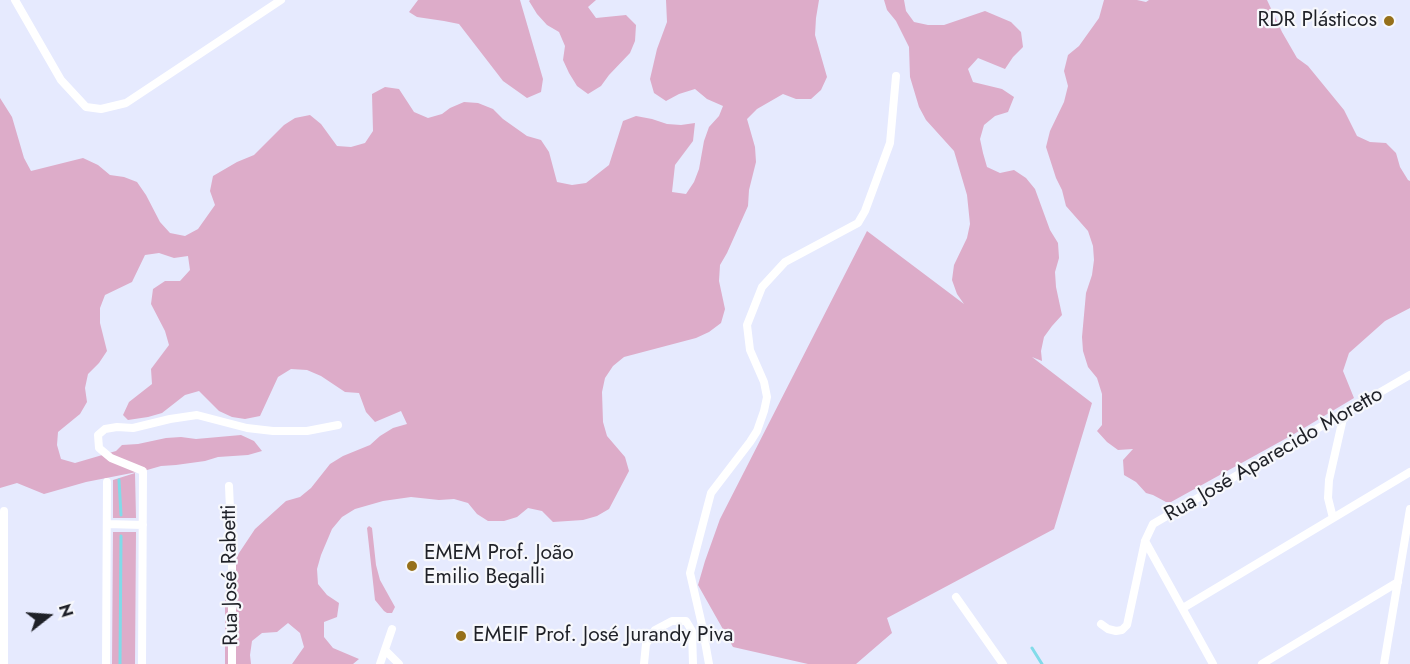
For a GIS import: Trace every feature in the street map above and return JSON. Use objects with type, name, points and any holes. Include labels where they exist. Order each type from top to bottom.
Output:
[{"type":"street","points":[[15,0],[61,80],[86,107],[100,109],[126,103],[281,0]]},
{"type":"street","points":[[709,664],[690,573],[711,493],[754,437],[764,411],[767,397],[764,381],[750,350],[747,325],[762,287],[785,262],[858,223],[890,142],[896,76]]},
{"type":"street","name":"Rua José Aparecido Moretto","points":[[1145,541],[1153,524],[1410,375]]},
{"type":"street","points":[[1333,519],[1328,498],[1329,480],[1344,414]]},
{"type":"street","points":[[142,664],[143,471],[111,458],[99,448],[98,435],[105,429],[134,428],[198,415],[247,428],[273,431],[307,431],[338,425]]},
{"type":"street","points":[[1183,608],[1410,472]]},
{"type":"street","points":[[106,664],[107,482]]},
{"type":"street","name":"Rua José Rabetti","points":[[229,486],[232,555],[232,664]]},
{"type":"street","points":[[1384,664],[1410,509]]},
{"type":"street","points":[[4,511],[4,664]]},
{"type":"street","points":[[107,524],[143,525]]},
{"type":"street","points":[[1145,541],[1213,664]]},
{"type":"street","points":[[1101,624],[1116,631],[1122,630],[1127,625],[1145,541]]},
{"type":"street","points":[[1262,664],[1398,582]]},
{"type":"street","points":[[956,597],[1003,664]]},
{"type":"street","points":[[644,664],[646,644],[655,630],[672,621],[686,621],[692,631],[693,664]]},
{"type":"street","points":[[380,664],[392,629]]},
{"type":"street","points":[[385,650],[399,664]]},
{"type":"shaded area","points":[[418,0],[520,0],[543,79],[541,92],[527,98],[503,81],[459,24],[417,17],[409,12]]},
{"type":"shaded area","points":[[530,0],[596,0],[588,7],[596,18],[626,15],[636,25],[635,41],[630,53],[601,86],[588,94],[577,86],[569,73],[563,60],[565,46],[559,32],[547,25],[537,14]]},
{"type":"shaded area","points":[[666,0],[819,0],[815,35],[827,77],[821,90],[811,99],[796,99],[783,94],[757,109],[747,119],[755,147],[756,162],[749,190],[748,206],[720,265],[719,281],[725,309],[721,323],[696,338],[624,357],[613,366],[605,378],[602,392],[603,422],[607,436],[625,457],[629,471],[609,509],[583,520],[553,522],[542,511],[528,508],[517,517],[504,521],[488,521],[477,514],[468,503],[454,499],[411,497],[383,501],[355,509],[342,517],[332,529],[317,569],[318,584],[327,595],[339,603],[337,617],[324,622],[324,637],[333,648],[359,659],[353,664],[292,664],[304,647],[300,633],[288,623],[277,632],[262,633],[252,641],[251,664],[225,664],[225,595],[233,566],[255,529],[286,501],[300,497],[311,488],[330,464],[370,445],[393,428],[407,424],[401,411],[375,422],[366,412],[359,393],[345,392],[321,376],[307,370],[291,369],[278,377],[260,416],[245,419],[232,417],[219,411],[199,391],[185,395],[162,413],[128,420],[123,415],[129,402],[152,384],[151,369],[169,345],[165,331],[151,304],[153,289],[165,281],[180,281],[190,270],[188,256],[174,258],[159,253],[145,255],[132,282],[105,295],[100,308],[100,323],[107,351],[88,374],[85,388],[87,402],[80,414],[58,432],[57,445],[61,459],[75,463],[116,451],[122,445],[181,437],[196,439],[241,435],[254,441],[262,451],[248,455],[161,466],[86,482],[44,494],[17,483],[0,488],[0,98],[12,117],[24,158],[31,171],[83,158],[98,165],[110,175],[137,182],[160,222],[170,233],[185,236],[198,229],[215,205],[210,191],[213,176],[254,155],[284,125],[295,118],[310,115],[321,124],[337,146],[351,147],[365,143],[373,131],[372,94],[385,87],[399,89],[414,112],[428,118],[442,114],[464,102],[478,103],[493,109],[527,136],[541,140],[549,152],[557,182],[572,185],[586,183],[609,165],[623,121],[636,116],[667,124],[695,123],[693,141],[675,165],[672,192],[686,194],[699,169],[709,127],[719,116],[723,106],[707,99],[695,89],[666,101],[654,93],[650,79],[657,49],[667,22]]},
{"type":"shaded area","points":[[884,0],[904,0],[906,11],[914,22],[944,25],[985,11],[1011,22],[1021,32],[1023,47],[1005,69],[978,58],[968,69],[973,82],[1002,89],[1014,97],[1008,112],[995,116],[984,125],[980,139],[987,167],[1000,173],[1014,170],[1026,178],[1035,189],[1050,230],[1058,243],[1059,258],[1055,272],[1062,315],[1044,337],[1041,351],[1042,361],[1032,357],[1092,403],[1054,529],[887,618],[892,633],[856,664],[808,664],[733,647],[698,585],[720,519],[867,231],[964,304],[952,280],[954,265],[967,238],[970,224],[967,195],[954,151],[926,120],[919,107],[910,77],[909,47],[896,21],[887,10]]},
{"type":"shaded area","points":[[1104,0],[1146,2],[1149,0],[1267,0],[1297,58],[1308,66],[1344,110],[1357,136],[1370,142],[1386,143],[1396,153],[1400,167],[1410,181],[1410,308],[1385,321],[1349,353],[1343,371],[1354,398],[1171,502],[1146,493],[1136,482],[1124,475],[1123,460],[1133,449],[1118,450],[1097,431],[1102,425],[1102,394],[1097,378],[1088,367],[1082,337],[1086,293],[1094,260],[1093,246],[1088,231],[1066,206],[1046,147],[1068,86],[1064,71],[1068,55],[1079,46],[1099,18]]},
{"type":"shaded area","points":[[135,473],[136,518],[113,518],[113,480]]},
{"type":"shaded area","points":[[369,526],[372,528],[380,580],[395,607],[392,613],[384,611],[375,600],[367,528]]},
{"type":"shaded area","points":[[113,532],[136,532],[135,664],[112,664]]},
{"type":"waterway","points":[[119,480],[121,515]]},
{"type":"waterway","points":[[120,664],[121,536]]},
{"type":"waterway","points":[[1032,648],[1042,664]]},
{"type":"place","name":"RDR Plásticos","points":[[1389,21]]},
{"type":"place","name":"EMEM Prof. João Emilio Begalli","points":[[412,566]]},
{"type":"place","name":"EMEIF Prof. José Jurandy Piva","points":[[461,636]]}]
